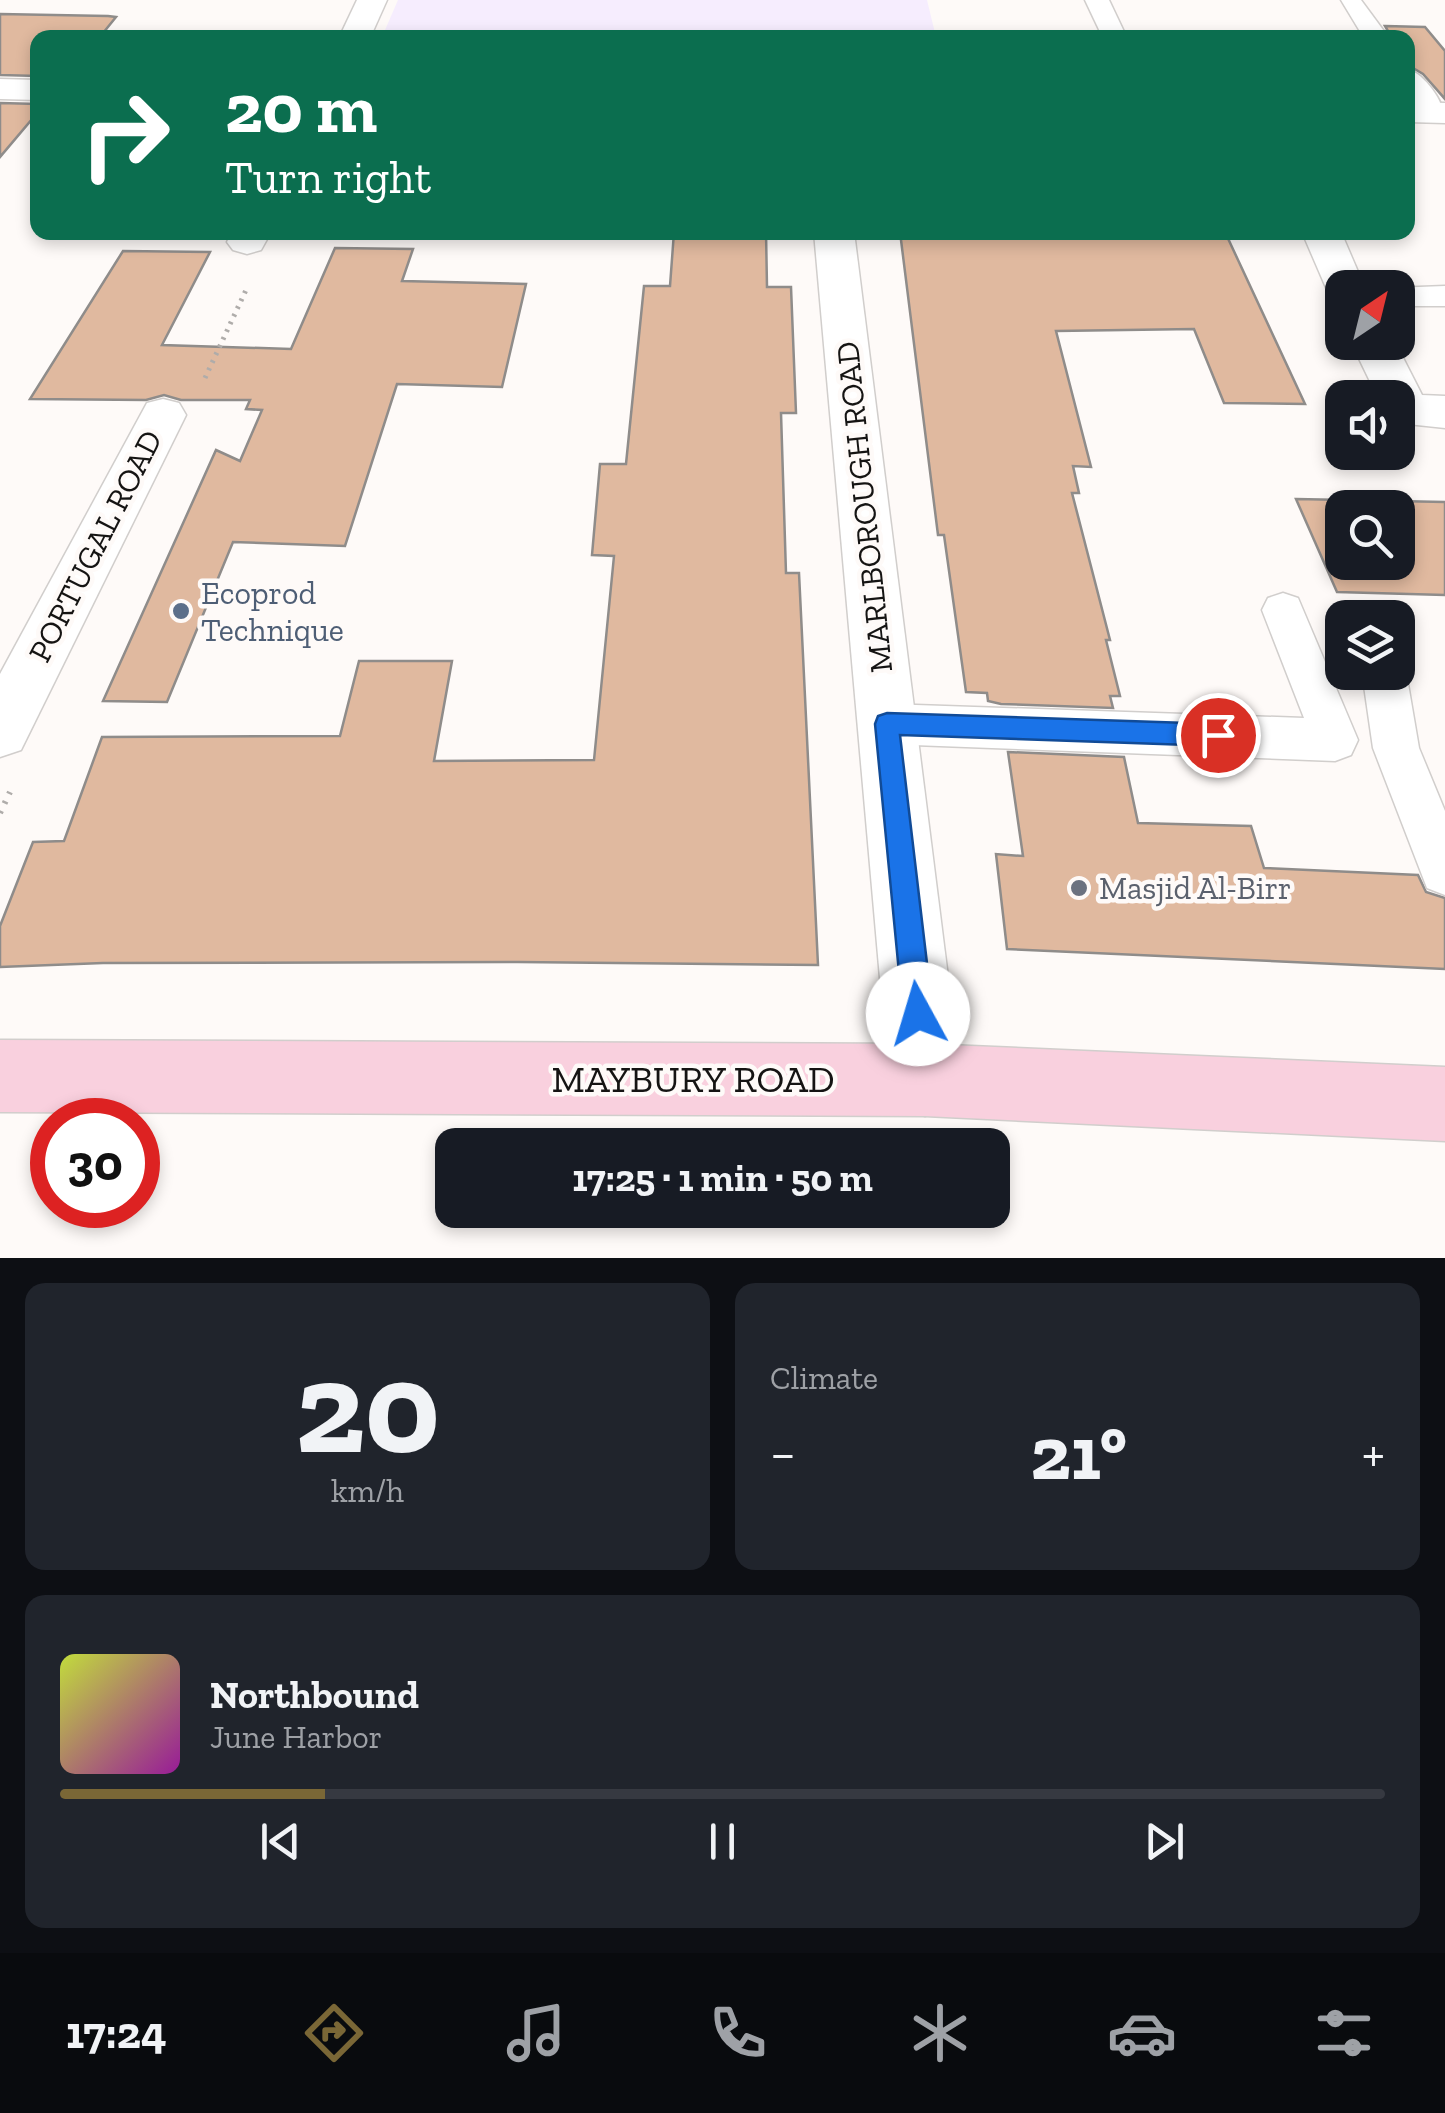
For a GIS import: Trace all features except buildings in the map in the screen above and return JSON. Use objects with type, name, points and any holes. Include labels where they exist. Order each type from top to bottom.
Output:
[{"type":"street","points":[[358,30],[372,0]]},
{"type":"street","points":[[0,90],[30,90]]},
{"type":"street","name":"MARLBOROUGH ROAD","points":[[835,240],[925,1080]]},
{"type":"street","points":[[1325,240],[1338,270]]},
{"type":"street","points":[[1382,360],[1408,410],[1445,412]]},
{"type":"street","name":"PORTUGAL ROAD","points":[[0,731],[163,415]]},
{"type":"street","name":"MAYBURY ROAD","points":[[0,1076],[925,1080],[1445,1104]]},
{"type":"lane","points":[[1098,0],[1111,30]]},
{"type":"lane","points":[[1350,2],[1371,30]]},
{"type":"lane","points":[[1415,89],[1429,113]]},
{"type":"lane","points":[[1415,296],[1445,296]]},
{"type":"lane","points":[[887,724],[1335,740],[1283,610]]},
{"type":"lane","points":[[1387,690],[1396,748],[1445,871]]},
{"type":"path","points":[[205,378],[251,249]]},
{"type":"shaded area","points":[[398,0],[927,0],[934,30],[385,30]]},
{"type":"place","name":"Ecoprod Technique","points":[[181,611]]},
{"type":"place","name":"Masjid Al-Birr","points":[[1079,888]]},
{"type":"route","points":[[918,1014],[887,724],[1218,735]]}]
